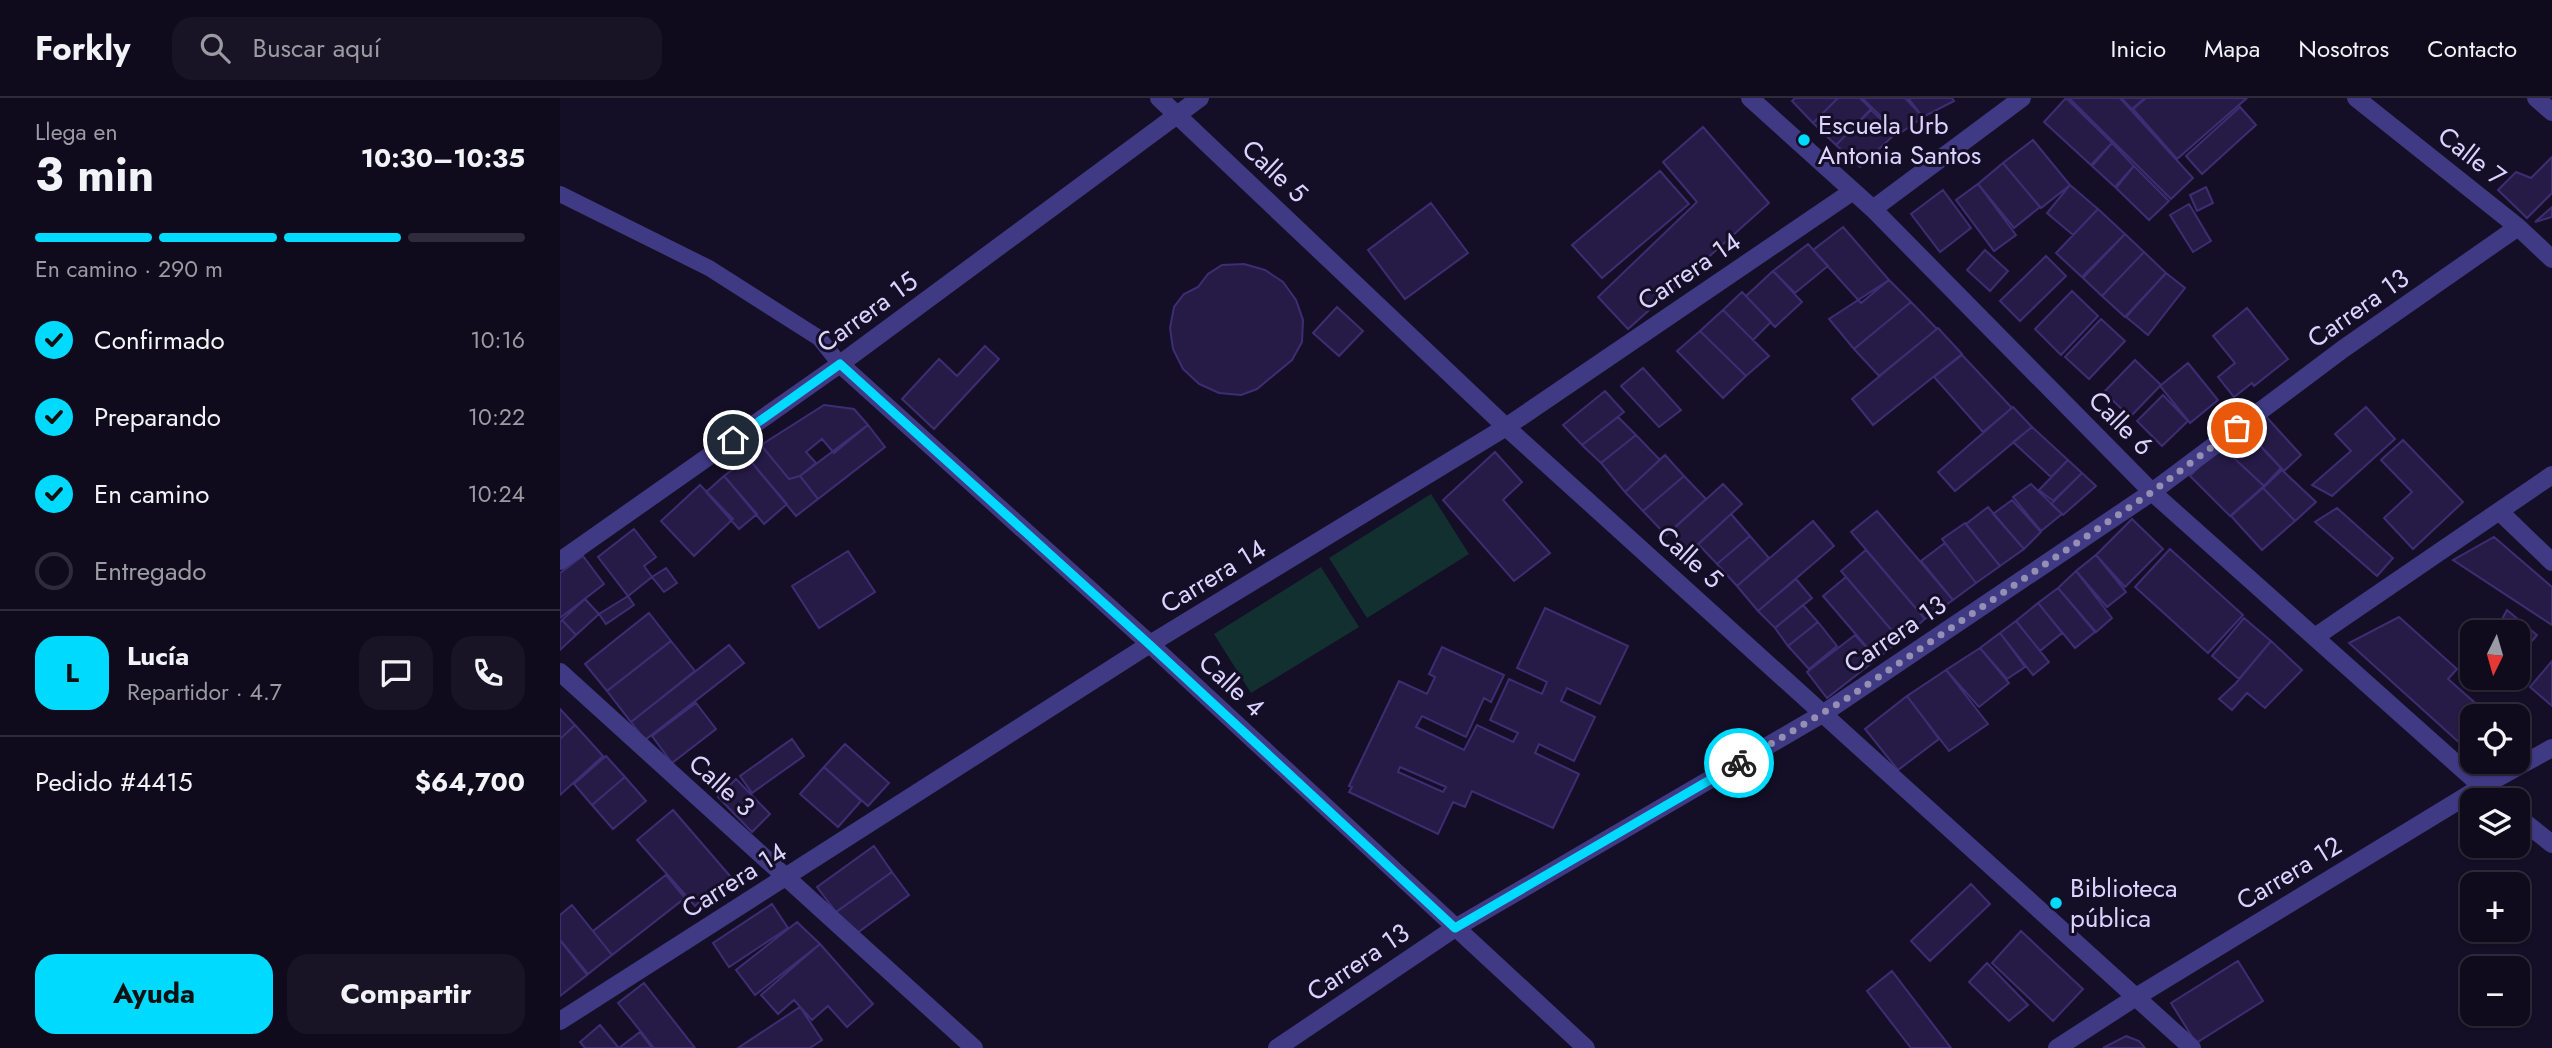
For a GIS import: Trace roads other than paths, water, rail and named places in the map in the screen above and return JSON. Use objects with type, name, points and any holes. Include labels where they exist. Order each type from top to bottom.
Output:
[{"type":"street","name":"Calle 5","points":[[1159,98],[1506,427],[2192,1048]]},
{"type":"street","name":"Carrera 15","points":[[560,561],[840,364],[1200,98]]},
{"type":"street","name":"Calle 6","points":[[1750,98],[1873,209],[2152,492],[2482,787]]},
{"type":"street","points":[[1873,209],[2022,98]]},
{"type":"street","name":"Calle 7","points":[[2356,98],[2518,227],[2552,259]]},
{"type":"street","points":[[2536,98],[2552,112]]},
{"type":"street","name":"Carrera 14","points":[[560,1021],[1150,645],[1506,427],[1853,191]]},
{"type":"street","name":"Carrera 13","points":[[1277,1048],[1455,928],[1825,713],[2152,492],[2343,349],[2518,227]]},
{"type":"street","name":"Calle 4","points":[[840,364],[1150,645],[1586,1048]]},
{"type":"street","points":[[2315,637],[2552,475]]},
{"type":"street","points":[[2499,511],[2552,562]]},
{"type":"street","name":"Calle 3","points":[[560,672],[974,1048]]},
{"type":"street","name":"Carrera 12","points":[[2057,1048],[2136,997],[2482,787],[2552,748]]},
{"type":"street","points":[[2530,827],[2552,844]]},
{"type":"lane","points":[[560,194],[709,268],[819,338],[840,364]]},
{"type":"place","name":"Escuela Urb Antonia Santos","points":[[1804,140]]},
{"type":"place","name":"Biblioteca pública","points":[[2056,903]]}]
